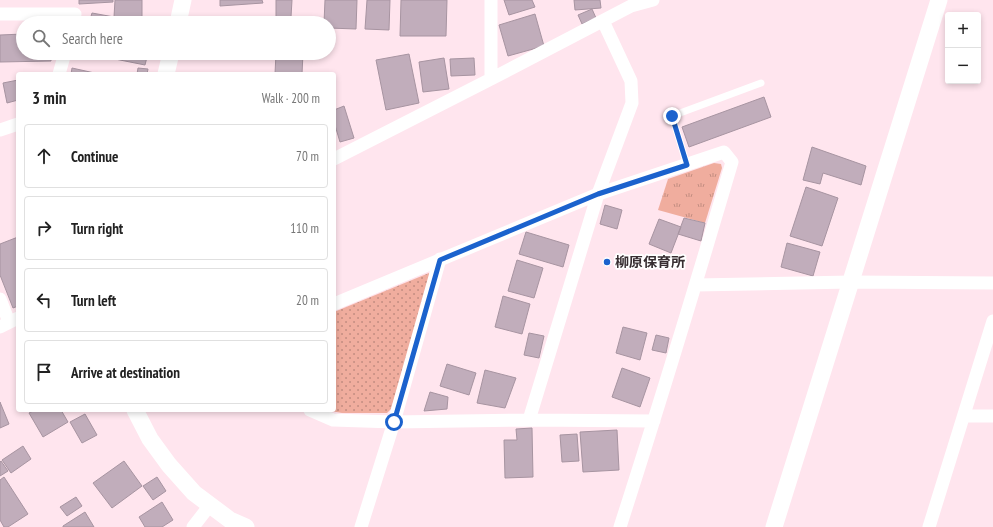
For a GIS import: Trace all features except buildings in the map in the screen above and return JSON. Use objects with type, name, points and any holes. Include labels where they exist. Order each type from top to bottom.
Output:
[{"type":"street","points":[[180,16],[183,0]]},
{"type":"street","points":[[491,0],[491,79]]},
{"type":"street","points":[[336,158],[631,6],[653,0]]},
{"type":"street","points":[[774,527],[939,0]]},
{"type":"street","points":[[0,14],[75,14],[75,16]]},
{"type":"street","points":[[529,420],[598,194],[632,103],[631,81],[603,21]]},
{"type":"street","points":[[60,72],[63,60]]},
{"type":"street","points":[[166,72],[169,60]]},
{"type":"street","points":[[0,130],[16,125]]},
{"type":"street","points":[[336,303],[598,194],[724,152],[732,162],[696,285],[620,527]]},
{"type":"street","points":[[361,527],[394,422],[440,260]]},
{"type":"street","points":[[696,285],[851,282],[993,283]]},
{"type":"street","points":[[0,299],[9,322]]},
{"type":"street","points":[[929,527],[993,321]]},
{"type":"street","points":[[136,412],[150,439],[194,493],[230,520],[246,527]]},
{"type":"street","points":[[315,412],[334,420],[394,422],[529,420],[654,421]]},
{"type":"street","points":[[964,416],[993,416]]},
{"type":"street","points":[[193,527],[210,505]]},
{"type":"lane","points":[[687,165],[672,116],[761,83]]},
{"type":"green space","points":[[714,163],[721,164],[722,168],[705,223],[658,210],[668,179]]},
{"type":"green space","points":[[429,273],[431,278],[391,409],[387,413],[336,412],[336,311]]},
{"type":"place","name":"柳原保育所","points":[[607,262]]},
{"type":"route","points":[[394,422],[440,260],[598,194],[687,165],[672,116]]}]
